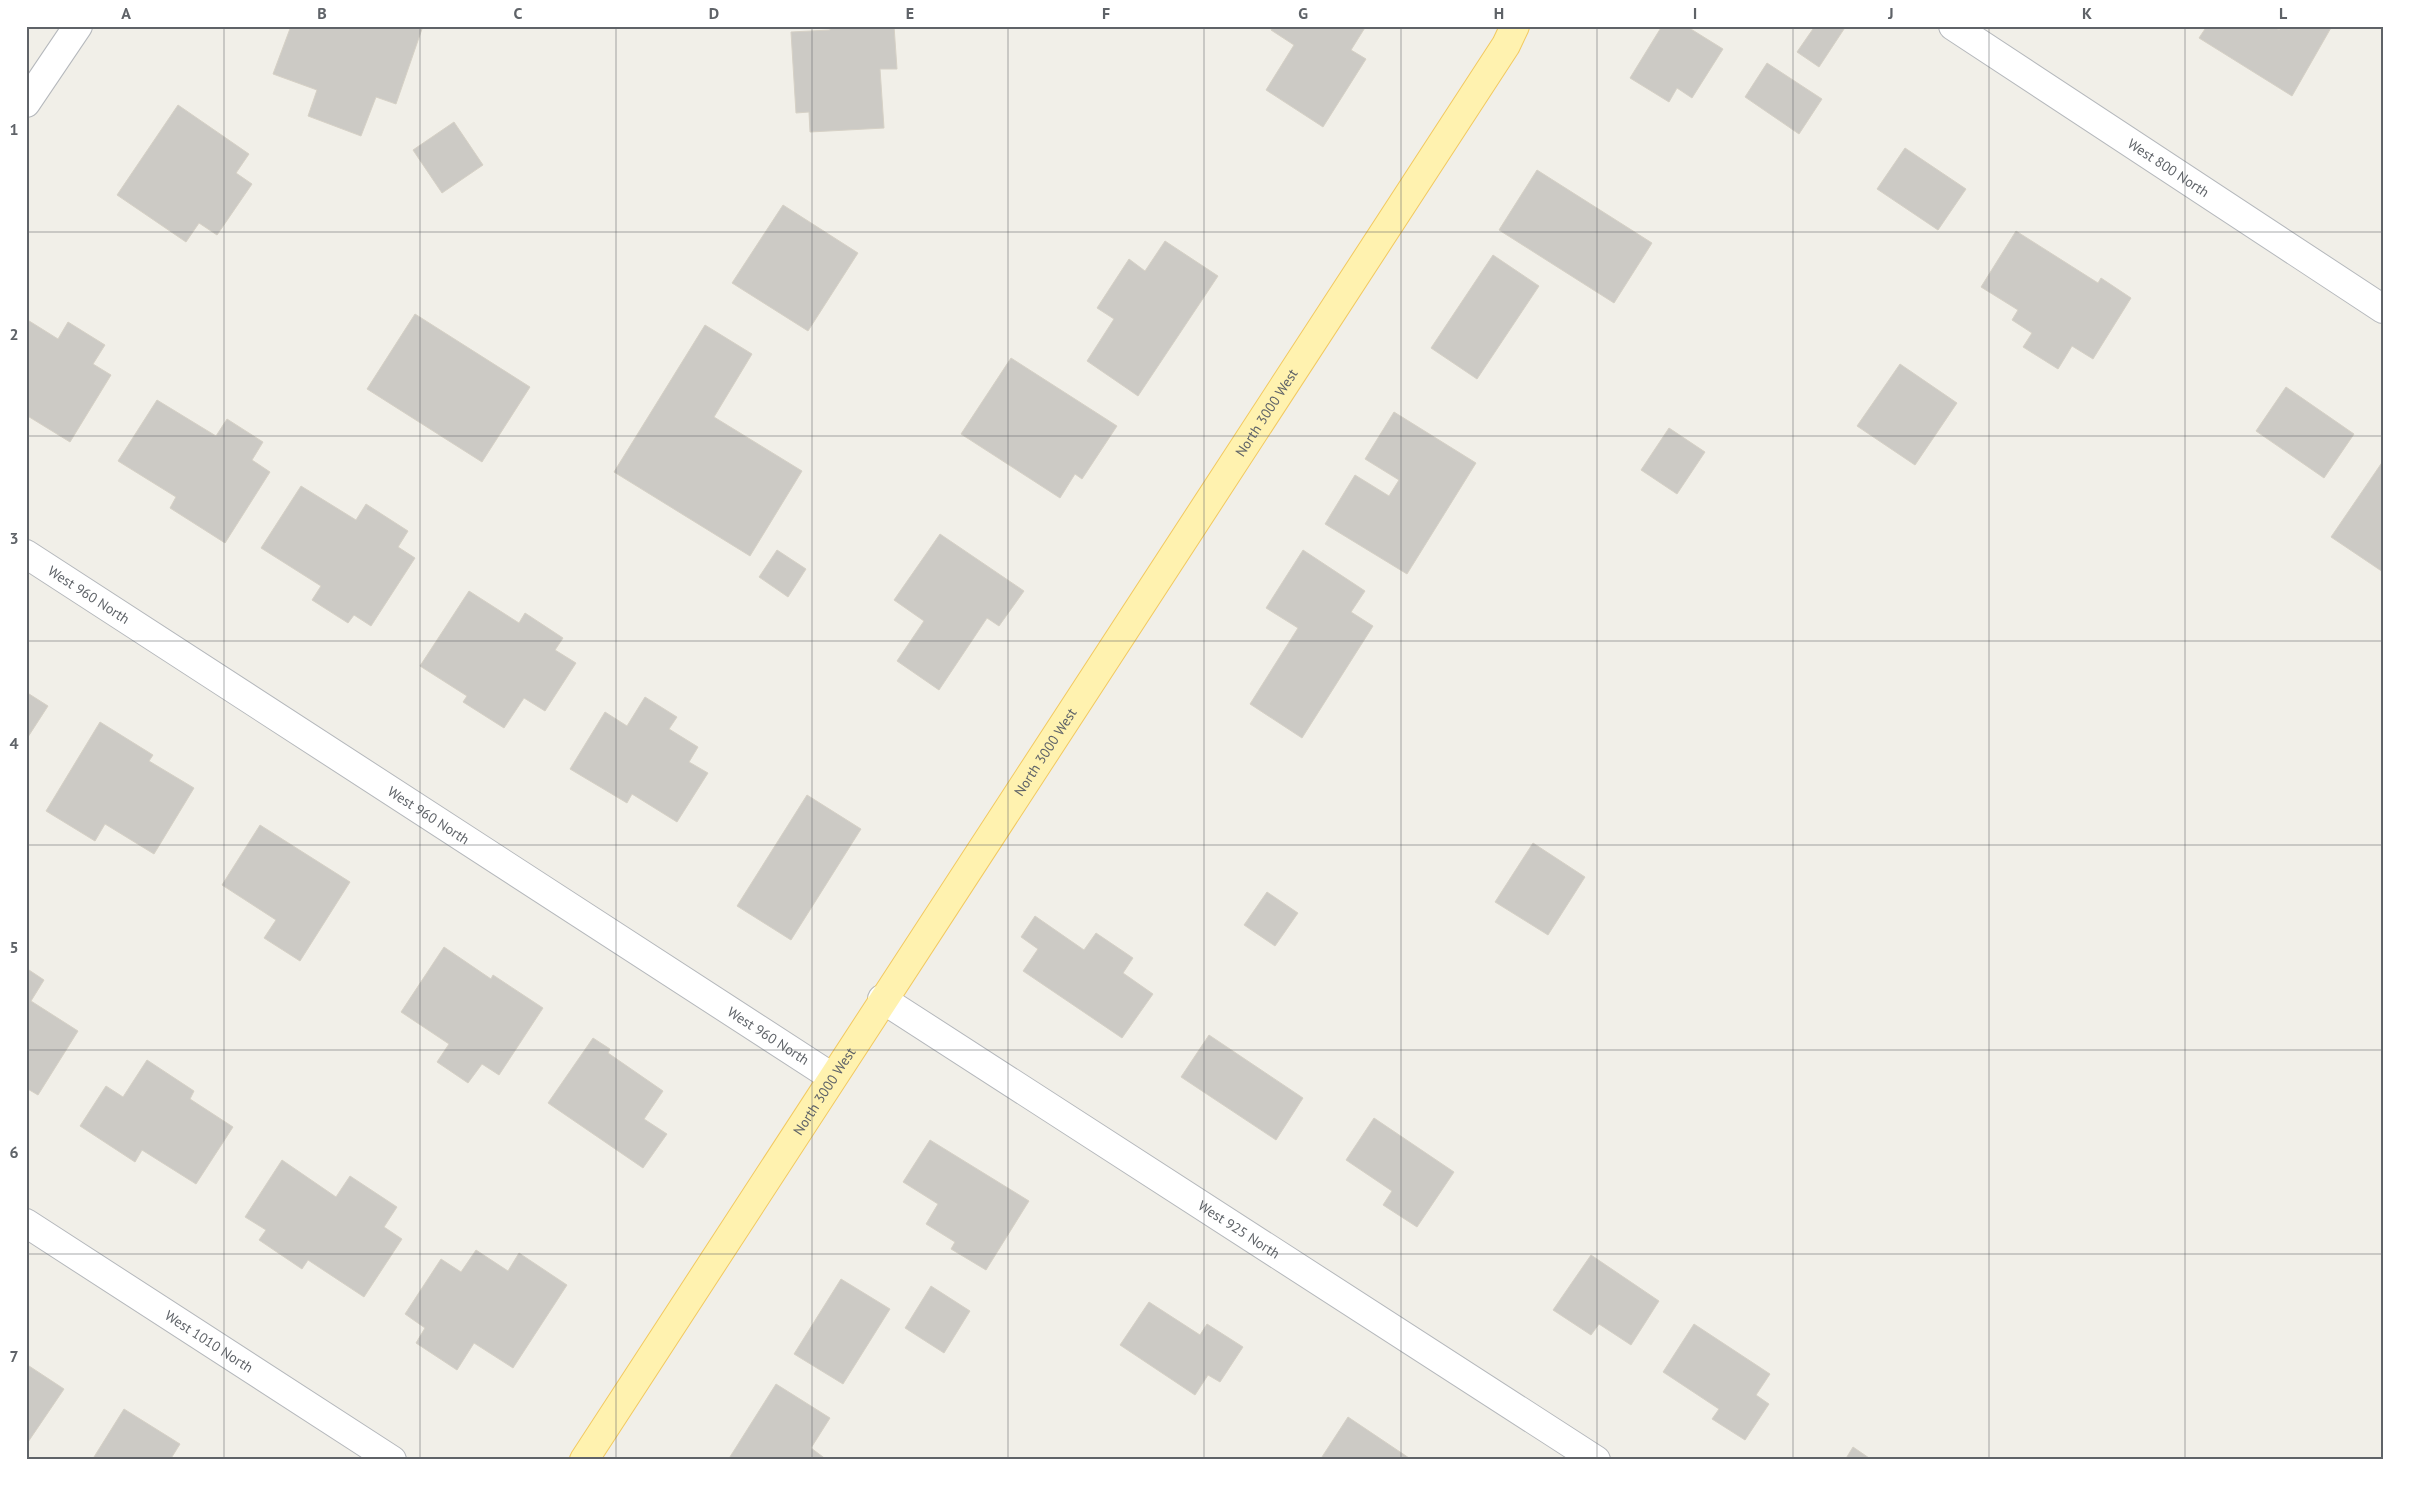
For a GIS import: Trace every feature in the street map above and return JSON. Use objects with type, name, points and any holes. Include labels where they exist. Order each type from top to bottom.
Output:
[{"type":"main road","name":"North 3000 West","points":[[584,1460],[882,999],[1515,32]]},
{"type":"street","points":[[26,103],[78,26]]},
{"type":"street","name":"West 800 North","points":[[1953,26],[2383,309]]},
{"type":"street","name":"West 960 North","points":[[26,554],[832,1077]]},
{"type":"street","name":"West 925 North","points":[[882,999],[1596,1460]]},
{"type":"street","name":"West 1010 North","points":[[26,1223],[392,1460]]},
{"type":"building","points":[[291,26],[423,26],[396,104],[376,97],[361,136],[308,116],[317,90],[273,74]]},
{"type":"building","points":[[830,26],[894,26],[897,69],[880,69],[884,128],[810,132],[809,112],[796,113],[791,32],[830,30]]},
{"type":"building","points":[[1273,26],[1366,26],[1351,50],[1366,59],[1323,127],[1266,90],[1294,45],[1271,30]]},
{"type":"building","points":[[1662,26],[1686,26],[1723,49],[1692,98],[1677,88],[1669,102],[1630,78]]},
{"type":"building","points":[[1815,26],[1846,26],[1819,67],[1797,52]]},
{"type":"building","points":[[2207,26],[2273,26],[2279,30],[2282,26],[2332,26],[2292,96],[2199,38]]},
{"type":"building","points":[[1767,63],[1822,99],[1799,134],[1745,97]]},
{"type":"building","points":[[178,105],[249,154],[236,173],[252,184],[217,235],[199,223],[186,242],[117,195]]},
{"type":"building","points":[[454,122],[483,165],[442,193],[413,150]]},
{"type":"building","points":[[1905,148],[1966,189],[1938,230],[1877,189]]},
{"type":"building","points":[[1537,170],[1652,243],[1614,303],[1499,230]]},
{"type":"building","points":[[783,205],[858,253],[808,331],[732,283]]},
{"type":"building","points":[[2016,231],[2098,283],[2101,278],[2131,298],[2093,359],[2072,346],[2058,369],[2023,347],[2032,333],[2012,320],[2018,310],[1981,287]]},
{"type":"building","points":[[1165,241],[1218,276],[1138,396],[1087,361],[1114,319],[1097,308],[1129,259],[1145,271]]},
{"type":"building","points":[[1493,255],[1539,286],[1477,379],[1431,348]]},
{"type":"building","points":[[415,314],[530,387],[482,462],[367,389]]},
{"type":"building","points":[[26,319],[58,339],[68,322],[105,345],[93,364],[111,375],[70,442],[26,415]]},
{"type":"building","points":[[705,325],[752,354],[714,417],[802,471],[750,556],[614,472]]},
{"type":"building","points":[[1011,358],[1117,426],[1082,479],[1075,474],[1060,498],[961,434]]},
{"type":"building","points":[[1900,364],[1957,403],[1915,465],[1857,426]]},
{"type":"building","points":[[2286,387],[2354,434],[2324,478],[2256,431]]},
{"type":"building","points":[[157,400],[216,436],[227,419],[263,442],[252,460],[270,472],[225,543],[170,508],[176,497],[118,461]]},
{"type":"building","points":[[1394,412],[1476,463],[1407,574],[1325,524],[1355,475],[1389,496],[1399,480],[1365,459]]},
{"type":"building","points":[[1669,428],[1705,452],[1677,494],[1641,470]]},
{"type":"building","points":[[2383,461],[2383,572],[2331,537]]},
{"type":"building","points":[[301,486],[356,520],[366,504],[408,531],[398,547],[415,558],[371,626],[354,615],[348,623],[312,600],[321,586],[261,548]]},
{"type":"building","points":[[940,534],[1024,591],[999,626],[987,618],[939,690],[897,661],[924,621],[894,600]]},
{"type":"building","points":[[777,550],[806,569],[788,597],[759,577]]},
{"type":"building","points":[[1303,550],[1365,591],[1351,612],[1373,626],[1302,738],[1250,704],[1298,628],[1266,608]]},
{"type":"building","points":[[469,591],[519,623],[525,613],[563,638],[555,650],[576,663],[545,711],[524,698],[504,728],[463,702],[467,696],[420,666]]},
{"type":"building","points":[[26,692],[48,706],[26,740]]},
{"type":"building","points":[[645,697],[677,717],[669,729],[698,747],[689,762],[708,773],[677,822],[632,794],[627,803],[570,769],[605,712],[627,726]]},
{"type":"building","points":[[100,722],[153,755],[149,761],[194,788],[154,854],[105,824],[95,841],[46,811]]},
{"type":"building","points":[[807,795],[861,829],[791,940],[737,906]]},
{"type":"building","points":[[260,825],[350,882],[300,961],[264,938],[276,920],[222,885]]},
{"type":"building","points":[[1533,843],[1585,877],[1548,935],[1495,902]]},
{"type":"building","points":[[1267,892],[1298,913],[1275,946],[1244,925]]},
{"type":"building","points":[[1035,916],[1084,950],[1096,933],[1133,958],[1123,973],[1153,994],[1122,1038],[1023,971],[1038,949],[1021,937]]},
{"type":"building","points":[[444,947],[491,979],[493,975],[543,1008],[499,1075],[482,1064],[468,1083],[437,1062],[449,1044],[401,1012]]},
{"type":"building","points":[[26,968],[44,980],[31,1001],[78,1031],[38,1095],[26,1088]]},
{"type":"building","points":[[1209,1035],[1303,1098],[1276,1140],[1181,1077]]},
{"type":"building","points":[[593,1038],[610,1049],[608,1053],[663,1091],[644,1119],[667,1134],[643,1168],[548,1103]]},
{"type":"building","points":[[147,1060],[194,1091],[190,1099],[233,1127],[196,1184],[142,1150],[135,1162],[80,1126],[106,1086],[123,1097]]},
{"type":"building","points":[[1374,1118],[1454,1172],[1417,1227],[1383,1205],[1392,1191],[1346,1160]]},
{"type":"building","points":[[930,1140],[1029,1201],[986,1270],[951,1249],[955,1242],[926,1224],[938,1204],[903,1182]]},
{"type":"building","points":[[282,1160],[336,1197],[350,1176],[397,1207],[384,1227],[402,1239],[364,1297],[308,1260],[302,1269],[259,1240],[266,1230],[245,1217]]},
{"type":"building","points":[[476,1250],[508,1271],[519,1253],[567,1285],[513,1368],[474,1343],[457,1370],[416,1343],[425,1328],[405,1314],[441,1259],[461,1272]]},
{"type":"building","points":[[1591,1255],[1659,1301],[1631,1345],[1599,1324],[1591,1335],[1553,1310]]},
{"type":"building","points":[[841,1279],[890,1309],[843,1384],[794,1354]]},
{"type":"building","points":[[931,1286],[970,1311],[944,1353],[905,1328]]},
{"type":"building","points":[[1149,1302],[1200,1335],[1207,1324],[1243,1347],[1220,1382],[1208,1375],[1195,1395],[1120,1345]]},
{"type":"building","points":[[1694,1324],[1770,1374],[1756,1395],[1769,1404],[1745,1440],[1712,1419],[1719,1409],[1663,1372]]},
{"type":"building","points":[[26,1364],[64,1389],[26,1445]]},
{"type":"building","points":[[776,1384],[830,1418],[811,1448],[827,1460],[728,1460]]},
{"type":"building","points":[[124,1409],[180,1444],[170,1460],[98,1460],[94,1457]]},
{"type":"building","points":[[1348,1417],[1412,1460],[1320,1460]]},
{"type":"building","points":[[1853,1447],[1872,1460],[1845,1460]]}]
